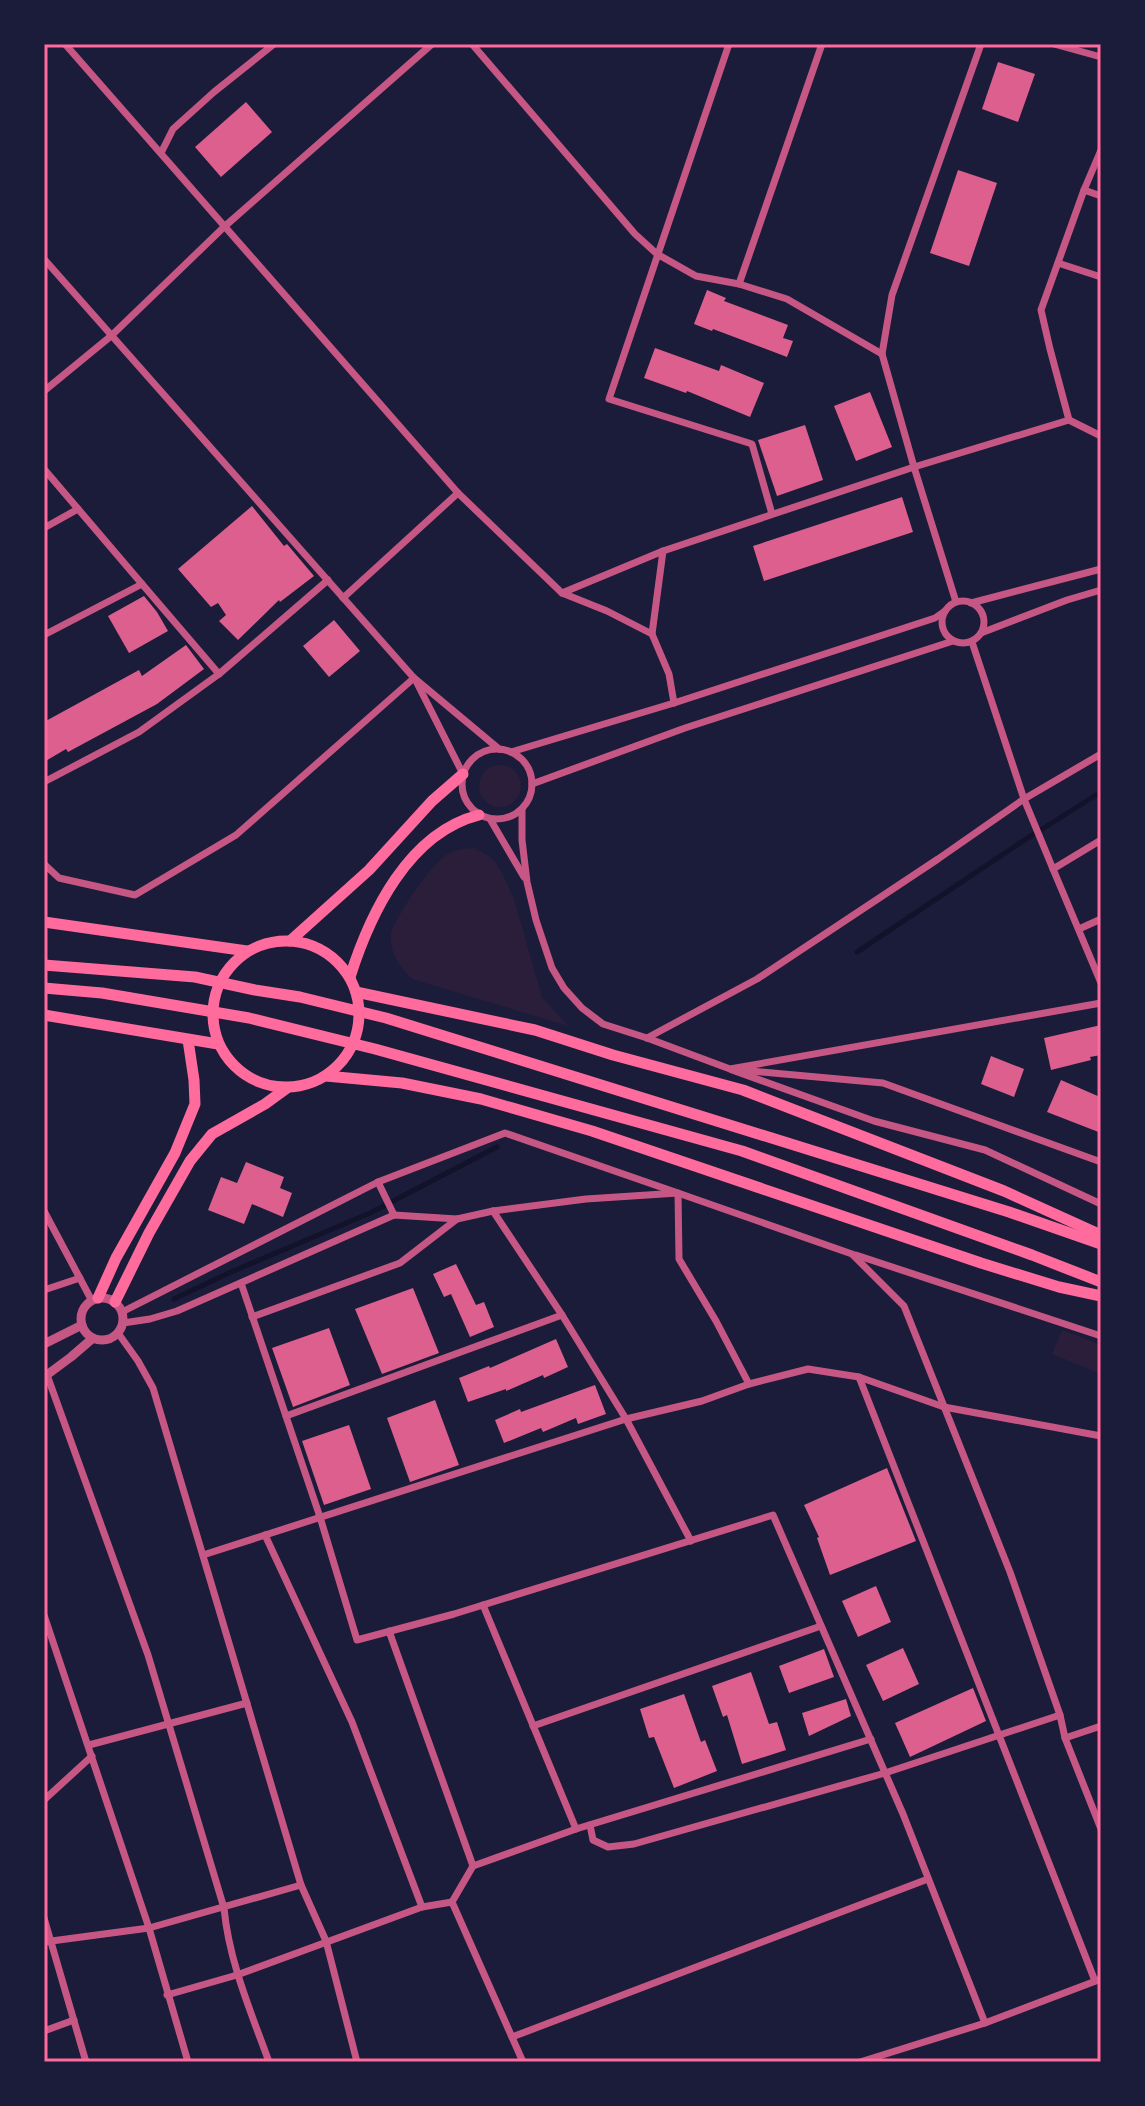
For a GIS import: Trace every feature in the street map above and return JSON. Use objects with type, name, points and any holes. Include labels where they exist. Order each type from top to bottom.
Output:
[{"type":"highway","points":[[290,941],[369,870],[432,801],[463,774]]},
{"type":"highway","points":[[350,977],[360,944],[384,899],[412,859],[437,835],[459,822],[484,817]]},
{"type":"highway","points":[[44,922],[247,951]]},
{"type":"highway","points":[[290,941],[324,951],[339,963],[350,977],[359,1011],[351,1048],[340,1063],[326,1076],[287,1088],[266,1085],[246,1077],[230,1063],[218,1044],[212,1024],[213,1002],[219,982],[231,965],[247,951],[268,943],[290,941]]},
{"type":"highway","points":[[44,965],[195,977],[300,997],[386,1018],[1009,1212],[1101,1244]]},
{"type":"highway","points":[[44,988],[102,993],[249,1018],[375,1049],[742,1151],[1101,1282]]},
{"type":"highway","points":[[356,992],[535,1030],[613,1055],[743,1090],[1004,1191],[1101,1235]]},
{"type":"highway","points":[[44,1015],[218,1044]]},
{"type":"highway","points":[[95,1300],[175,1153],[195,1104],[188,1040]]},
{"type":"highway","points":[[326,1076],[402,1083],[495,1103],[592,1131],[981,1263],[1059,1287],[1101,1296]]},
{"type":"highway","points":[[118,1307],[149,1233],[190,1161],[212,1134],[287,1088]]},
{"type":"street","points":[[65,44],[458,493],[562,593],[652,634]]},
{"type":"street","points":[[161,153],[173,129],[274,44]]},
{"type":"street","points":[[44,391],[111,336],[224,227],[432,44]]},
{"type":"street","points":[[472,44],[635,234],[657,254],[696,276],[739,284],[787,299],[882,354]]},
{"type":"street","points":[[729,44],[609,399],[752,444],[772,514]]},
{"type":"street","points":[[739,284],[822,44]]},
{"type":"street","points":[[956,602],[882,354],[892,295],[981,44]]},
{"type":"street","points":[[1054,44],[1101,57]]},
{"type":"street","points":[[1069,420],[1041,310],[1101,150]]},
{"type":"street","points":[[1084,190],[1101,196]]},
{"type":"street","points":[[44,259],[414,678],[499,749]]},
{"type":"street","points":[[1058,263],[1101,277]]},
{"type":"street","points":[[562,593],[663,551],[914,467],[1069,420],[1101,436]]},
{"type":"street","points":[[44,469],[219,674]]},
{"type":"street","points":[[343,598],[458,493]]},
{"type":"street","points":[[44,528],[78,509]]},
{"type":"street","points":[[663,551],[652,634],[669,674],[674,703]]},
{"type":"street","points":[[511,752],[935,618],[956,602],[971,603],[1101,569]]},
{"type":"street","points":[[44,782],[139,732],[219,674],[328,580]]},
{"type":"street","points":[[44,635],[142,584]]},
{"type":"street","points":[[945,611],[941,625],[944,632],[959,644],[972,642],[981,633],[1101,590]]},
{"type":"street","points":[[971,603],[984,620],[981,633]]},
{"type":"street","points":[[532,784],[685,728],[953,641]]},
{"type":"street","points":[[972,642],[1024,799],[1101,983]]},
{"type":"street","points":[[414,678],[463,774]]},
{"type":"street","points":[[44,864],[59,878],[135,895],[236,835],[414,678]]},
{"type":"street","points":[[484,817],[501,819],[512,816],[522,809],[531,793],[531,774],[511,752],[487,750],[477,755],[468,764],[461,786],[470,807],[484,817],[527,882]]},
{"type":"street","points":[[647,1038],[757,979],[1024,799],[1101,754]]},
{"type":"street","points":[[522,809],[527,882],[542,943],[564,988],[582,1008],[603,1024],[874,1121],[985,1150],[1101,1204]]},
{"type":"street","points":[[1053,869],[1101,840]]},
{"type":"street","points":[[1079,929],[1101,919]]},
{"type":"street","points":[[730,1069],[1101,1003]]},
{"type":"street","points":[[730,1069],[883,1083],[1101,1162]]},
{"type":"street","points":[[118,1307],[378,1182],[505,1133],[852,1254],[1101,1336]]},
{"type":"street","points":[[378,1182],[394,1215]]},
{"type":"street","points":[[123,1323],[177,1311],[394,1215],[457,1219],[586,1199],[678,1193]]},
{"type":"street","points":[[678,1193],[679,1259],[749,1384]]},
{"type":"street","points":[[44,1211],[95,1300]]},
{"type":"street","points":[[493,1211],[626,1419],[691,1541]]},
{"type":"street","points":[[252,1317],[400,1263],[457,1219]]},
{"type":"street","points":[[852,1254],[904,1306],[1010,1572],[1060,1715],[1065,1738],[1101,1829]]},
{"type":"street","points":[[44,1290],[80,1278]]},
{"type":"street","points":[[241,1283],[320,1517],[357,1640],[483,1605],[773,1515],[871,1739],[985,2023]]},
{"type":"street","points":[[108,1299],[118,1307],[123,1323],[118,1333],[102,1341],[86,1333],[81,1315],[86,1306],[95,1300],[108,1299]]},
{"type":"street","points":[[286,1416],[562,1315]]},
{"type":"street","points":[[44,1344],[82,1325]]},
{"type":"street","points":[[118,1333],[153,1388],[301,1885],[326,1941],[357,2062]]},
{"type":"street","points":[[93,1338],[46,1376],[148,1655],[224,1908],[237,1975],[269,2062]]},
{"type":"street","points":[[203,1555],[626,1419],[702,1401],[749,1384],[808,1369],[859,1377],[944,1407],[1101,1436]]},
{"type":"street","points":[[859,1377],[1098,1980],[985,2023],[860,2062]]},
{"type":"street","points":[[265,1535],[352,1722],[422,1907]]},
{"type":"street","points":[[483,1605],[576,1829]]},
{"type":"street","points":[[44,1615],[149,1928],[188,2062]]},
{"type":"street","points":[[533,1726],[821,1626]]},
{"type":"street","points":[[389,1631],[473,1866]]},
{"type":"street","points":[[89,1745],[247,1703]]},
{"type":"street","points":[[590,1825],[593,1840],[608,1847],[634,1844],[885,1773],[1060,1715]]},
{"type":"street","points":[[1065,1738],[1101,1726]]},
{"type":"street","points":[[452,1902],[473,1866],[576,1829],[871,1739]]},
{"type":"street","points":[[44,1800],[92,1756]]},
{"type":"street","points":[[512,2037],[928,1879]]},
{"type":"street","points":[[48,1941],[149,1928],[301,1885]]},
{"type":"street","points":[[167,1995],[237,1975],[422,1907],[452,1902]]},
{"type":"street","points":[[452,1902],[523,2062]]},
{"type":"street","points":[[44,1918],[48,1941],[86,2062]]},
{"type":"street","points":[[44,2031],[74,2020]]},
{"type":"shaded area","points":[[500,765],[515,771],[521,786],[515,801],[500,807],[485,801],[479,786],[485,771]]},
{"type":"shaded area","points":[[473,848],[495,861],[505,879],[514,899],[542,997],[568,1026],[412,979],[396,959],[392,948],[393,927],[415,892],[441,859],[457,850]]},
{"type":"shaded area","points":[[1062,1330],[1101,1345],[1101,1374],[1052,1354]]},
{"type":"building","points":[[998,62],[1035,74],[1018,122],[982,109]]},
{"type":"building","points":[[246,102],[272,132],[221,177],[195,147]]},
{"type":"building","points":[[958,170],[997,183],[969,266],[930,253]]},
{"type":"building","points":[[707,290],[726,298],[724,301],[788,325],[783,338],[793,341],[787,357],[694,324]]},
{"type":"building","points":[[655,348],[719,371],[721,365],[764,383],[750,417],[687,391],[644,378]]},
{"type":"building","points":[[870,392],[892,447],[856,461],[834,406]]},
{"type":"building","points":[[805,425],[823,480],[777,496],[758,440]]},
{"type":"building","points":[[902,497],[913,532],[764,581],[753,546]]},
{"type":"building","points":[[252,506],[284,546],[287,544],[314,576],[279,600],[238,640],[219,621],[226,615],[218,603],[211,607],[178,569]]},
{"type":"building","points":[[144,596],[168,631],[129,653],[108,616]]},
{"type":"building","points":[[334,620],[360,651],[329,677],[303,646]]},
{"type":"building","points":[[186,645],[204,669],[157,704],[44,762],[44,722],[139,670],[142,676]]},
{"type":"building","points":[[1101,1025],[1101,1055],[1051,1070],[1044,1038]]},
{"type":"building","points":[[991,1056],[1024,1069],[1014,1097],[981,1084]]},
{"type":"building","points":[[1061,1080],[1100,1097],[1101,1133],[1047,1112]]},
{"type":"building","points":[[246,1162],[284,1177],[280,1188],[292,1193],[283,1217],[252,1204],[244,1224],[208,1210],[221,1177],[237,1183]]},
{"type":"building","points":[[456,1264],[476,1305],[484,1302],[494,1327],[470,1337],[451,1294],[444,1297],[433,1274]]},
{"type":"building","points":[[413,1288],[439,1353],[382,1374],[355,1309]]},
{"type":"building","points":[[329,1328],[350,1385],[293,1407],[272,1348]]},
{"type":"building","points":[[556,1339],[568,1367],[544,1378],[543,1375],[506,1391],[468,1402],[459,1378]]},
{"type":"building","points":[[595,1385],[606,1414],[578,1424],[576,1418],[543,1432],[541,1428],[504,1443],[495,1420]]},
{"type":"building","points":[[435,1400],[459,1465],[410,1482],[387,1418]]},
{"type":"building","points":[[349,1425],[371,1489],[324,1505],[302,1441]]},
{"type":"building","points":[[887,1468],[916,1541],[830,1575],[819,1537],[804,1505]]},
{"type":"building","points":[[876,1586],[891,1622],[858,1637],[842,1601]]},
{"type":"building","points":[[903,1648],[919,1684],[883,1701],[866,1665]]},
{"type":"building","points":[[824,1649],[834,1677],[789,1693],[779,1666]]},
{"type":"building","points":[[751,1672],[769,1724],[777,1722],[786,1750],[742,1764],[727,1715],[723,1717],[712,1686]]},
{"type":"building","points":[[973,1688],[986,1721],[910,1757],[895,1723]]},
{"type":"building","points":[[684,1694],[701,1742],[705,1740],[717,1771],[674,1788],[654,1737],[649,1738],[640,1709]]},
{"type":"building","points":[[846,1699],[851,1716],[809,1736],[802,1713]]},
{"type":"waterway","points":[[857,952],[1101,792]]},
{"type":"waterway","points":[[174,1299],[370,1213],[497,1147]]}]
